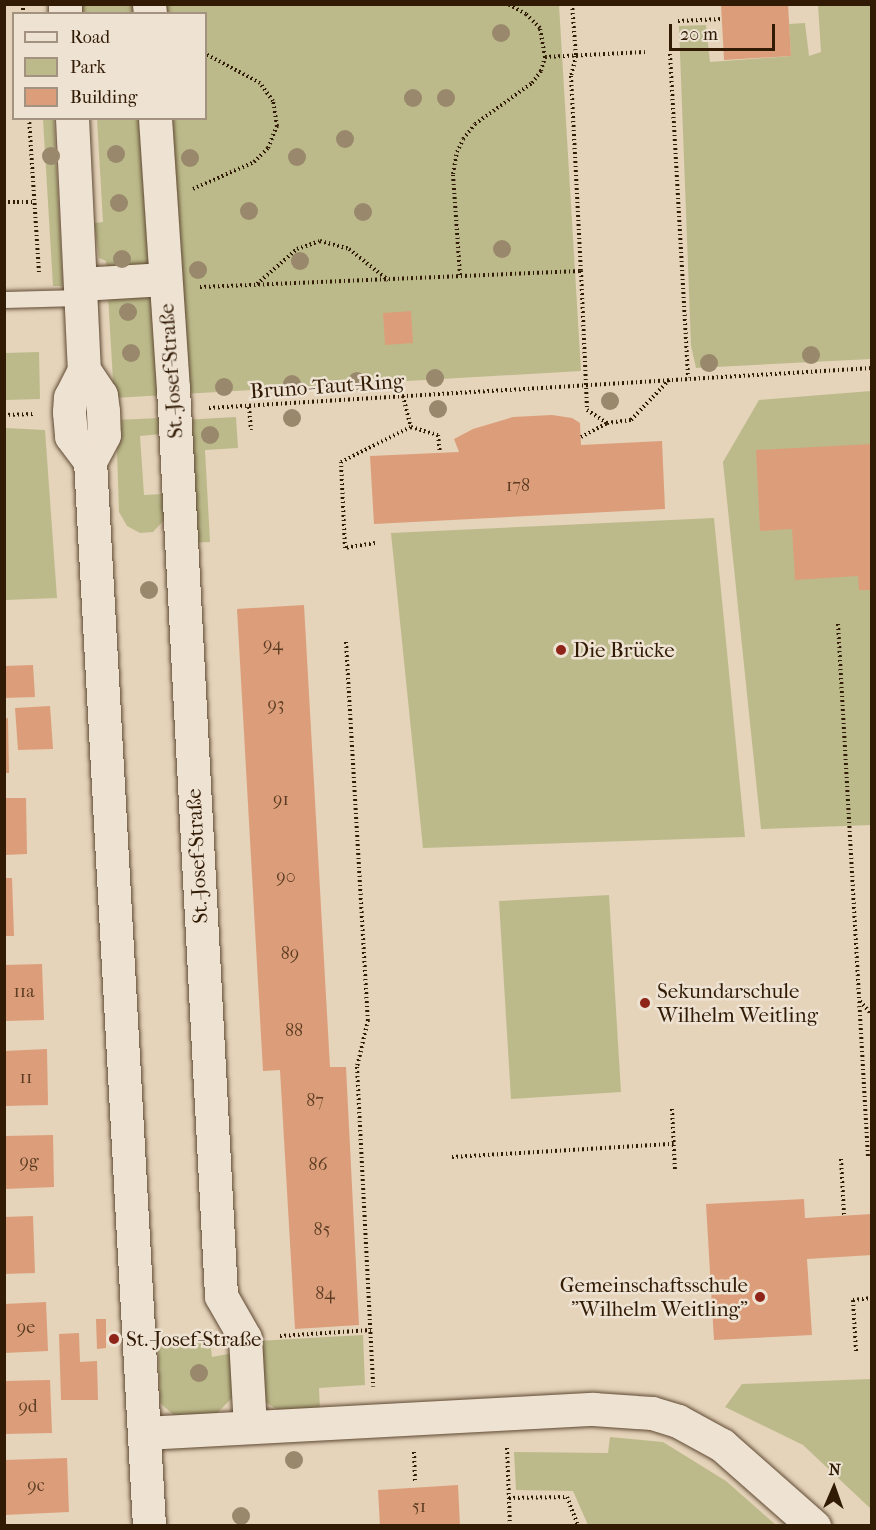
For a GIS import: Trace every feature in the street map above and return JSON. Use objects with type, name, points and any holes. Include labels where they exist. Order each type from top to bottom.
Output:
[{"type":"street","points":[[72,120],[84,370],[70,397],[69,412],[71,436],[90,461],[149,1526]]},
{"type":"street","name":"St.-Josef-Straße","points":[[156,120],[160,206],[177,283],[174,410],[221,1296],[245,1338],[250,1427]]},
{"type":"street","name":"St.-Josef-Straße","points":[[81,291],[177,283]]},
{"type":"street","points":[[144,1433],[593,1409],[652,1413],[678,1421],[722,1445],[814,1526]]},
{"type":"lane","points":[[4,300],[41,300],[81,291]]},
{"type":"path","points":[[460,275],[453,174],[460,145],[475,124],[532,83],[541,71],[545,57],[540,28],[526,14],[508,4]]},
{"type":"path","points":[[572,4],[576,56],[571,76],[587,410],[607,423]]},
{"type":"path","points":[[678,21],[722,19]]},
{"type":"path","points":[[545,57],[645,52]]},
{"type":"path","points":[[670,54],[688,378]]},
{"type":"path","points":[[160,206],[254,162],[268,148],[276,132],[275,107],[260,83],[207,55]]},
{"type":"path","points":[[29,120],[41,300]]},
{"type":"path","points":[[4,202],[33,202]]},
{"type":"path","points":[[257,284],[297,249],[320,241],[349,249],[388,280]]},
{"type":"path","points":[[177,283],[257,284],[580,271]]},
{"type":"path","name":"Bruno-Taut-Ring","points":[[174,410],[872,368]]},
{"type":"path","points":[[581,437],[607,423],[631,420],[670,379]]},
{"type":"path","points":[[403,396],[411,427]]},
{"type":"path","points":[[249,407],[251,430]]},
{"type":"path","points":[[375,543],[345,548],[341,462],[411,427],[438,435],[440,453]]},
{"type":"path","points":[[838,624],[868,1157]]},
{"type":"path","points":[[346,642],[368,1020],[357,1067],[375,1421]]},
{"type":"path","points":[[859,1000],[872,1015]]},
{"type":"path","points":[[672,1109],[675,1170]]},
{"type":"path","points":[[452,1156],[674,1144]]},
{"type":"path","points":[[841,1159],[844,1215]]},
{"type":"path","points":[[856,1351],[853,1300],[872,1298]]},
{"type":"path","points":[[139,1343],[371,1330]]},
{"type":"path","points":[[506,1413],[510,1526]]},
{"type":"path","points":[[509,1498],[567,1497],[578,1526]]},
{"type":"green space","points":[[81,5],[559,5],[581,371],[114,398],[106,261],[99,258],[94,223],[103,222],[97,120],[207,120],[207,12],[82,12]]},
{"type":"green space","points":[[818,5],[871,5],[871,359],[696,368],[691,346],[679,26],[706,25],[710,62],[791,56],[789,24],[805,23],[809,56],[821,52]]},
{"type":"green space","points":[[43,120],[54,120],[63,286],[53,286]]},
{"type":"green space","points":[[39,352],[40,399],[5,400],[5,353]]},
{"type":"green space","points":[[871,391],[871,825],[761,829],[723,462],[759,400]]},
{"type":"green space","points":[[236,417],[238,448],[205,450],[210,542],[189,543],[183,420]]},
{"type":"green space","points":[[159,418],[161,434],[140,436],[144,495],[163,494],[165,519],[153,532],[140,533],[127,526],[119,512],[116,420]]},
{"type":"green space","points":[[5,428],[45,430],[57,598],[5,600]]},
{"type":"green space","name":"Die Brücke","points":[[714,518],[745,837],[423,848],[391,533]]},
{"type":"green space","points":[[609,895],[621,1092],[511,1099],[499,901]]},
{"type":"green space","points":[[363,1335],[365,1385],[319,1388],[320,1409],[281,1412],[259,1398],[257,1341]]},
{"type":"green space","points":[[210,1340],[212,1357],[233,1353],[235,1395],[217,1413],[175,1416],[160,1403],[158,1344]]},
{"type":"green space","points":[[871,1379],[871,1509],[803,1445],[725,1407],[742,1384]]},
{"type":"green space","points":[[610,1437],[663,1442],[726,1481],[776,1525],[588,1525],[573,1491],[516,1490],[514,1452],[608,1453]]},
{"type":"building","points":[[721,4],[788,4],[791,56],[724,60]]},
{"type":"building","points":[[411,311],[413,343],[385,345],[383,313]]},
{"type":"building","points":[[552,415],[572,418],[580,423],[581,445],[662,441],[665,509],[374,524],[370,456],[459,452],[454,439],[473,429],[513,417]]},
{"type":"building","points":[[872,444],[872,590],[859,590],[858,576],[795,580],[792,529],[760,531],[756,450]]},
{"type":"building","points":[[304,605],[330,1067],[346,1067],[359,1325],[295,1329],[280,1070],[263,1071],[237,609]]},
{"type":"building","points":[[33,665],[35,697],[4,698],[4,666]]},
{"type":"building","points":[[50,706],[53,749],[18,750],[15,708]]},
{"type":"building","points":[[8,718],[9,773],[4,773],[4,719]]},
{"type":"building","points":[[4,798],[26,798],[27,854],[4,855]]},
{"type":"building","points":[[4,878],[12,878],[14,936],[4,936]]},
{"type":"building","points":[[42,964],[44,1020],[4,1021],[4,965]]},
{"type":"building","points":[[47,1049],[48,1105],[4,1106],[4,1051]]},
{"type":"building","points":[[53,1135],[54,1187],[4,1189],[4,1136]]},
{"type":"building","name":"Gemeinschaftsschule \"Wilhelm Weitling\"","points":[[804,1199],[805,1218],[872,1214],[872,1255],[807,1259],[812,1335],[714,1340],[706,1204]]},
{"type":"building","points":[[33,1216],[35,1273],[4,1274],[4,1217]]},
{"type":"building","points":[[46,1302],[48,1351],[4,1353],[4,1304]]},
{"type":"building","points":[[96,1319],[106,1319],[106,1348],[97,1349]]},
{"type":"building","points":[[79,1333],[80,1362],[97,1361],[98,1400],[61,1400],[59,1334]]},
{"type":"building","points":[[50,1380],[52,1433],[4,1434],[4,1381]]},
{"type":"building","points":[[67,1458],[69,1512],[4,1515],[4,1460]]},
{"type":"building","points":[[458,1485],[460,1526],[380,1526],[378,1490]]},
{"type":"place","name":"Die Brücke","points":[[561,650]]},
{"type":"place","name":"Sekundarschule Wilhelm Weitling","points":[[645,1003]]},
{"type":"place","name":"Gemeinschaftsschule \"Wilhelm Weitling\"","points":[[760,1297]]},
{"type":"place","name":"St.-Josef-Straße","points":[[114,1339]]}]
